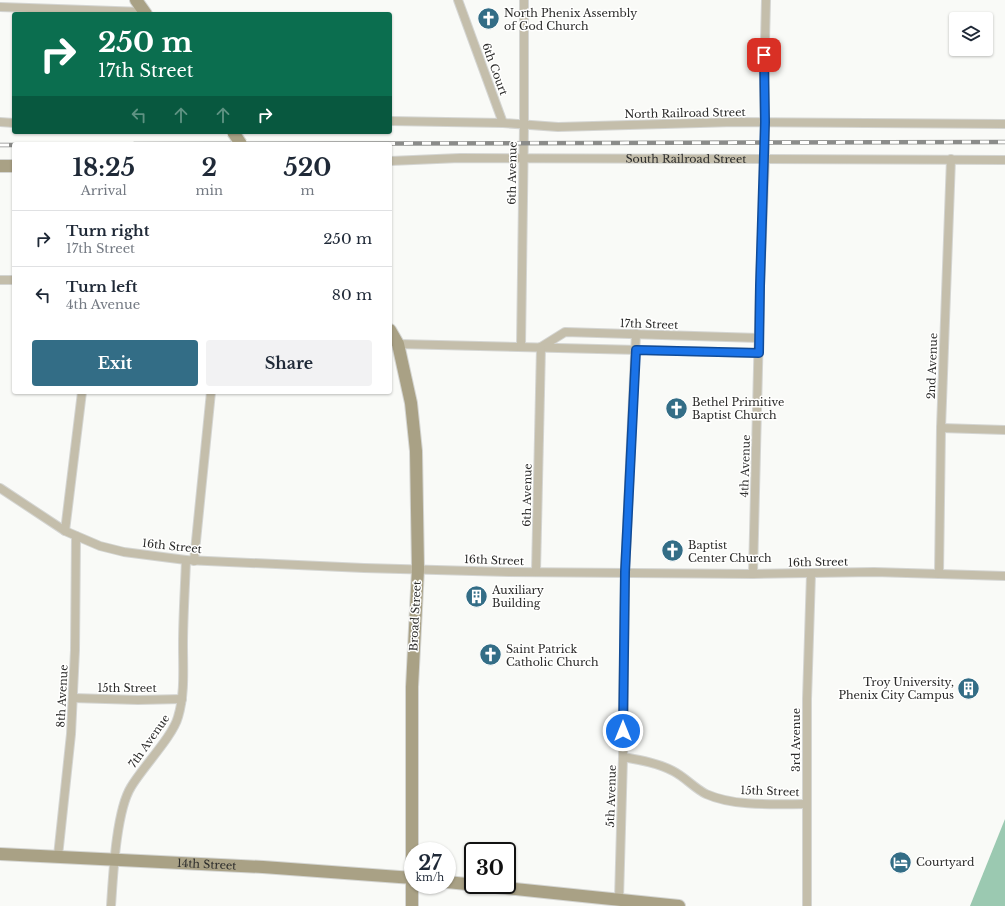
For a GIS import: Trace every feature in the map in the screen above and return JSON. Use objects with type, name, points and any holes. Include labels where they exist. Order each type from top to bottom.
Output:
[{"type":"street","points":[[136,0],[144,12]]},
{"type":"street","name":"6th Court","points":[[458,0],[503,123]]},
{"type":"street","name":"6th Avenue","points":[[521,347],[524,0]]},
{"type":"street","name":"4th Avenue","points":[[753,574],[765,158],[764,83],[766,0]]},
{"type":"street","points":[[0,7],[121,12]]},
{"type":"street","name":"North Railroad Street","points":[[392,121],[503,123],[558,127],[765,122],[1005,124]]},
{"type":"street","points":[[0,122],[12,123]]},
{"type":"street","name":"South Railroad Street","points":[[392,161],[460,158],[1005,160]]},
{"type":"street","name":"2nd Avenue","points":[[939,574],[941,428],[951,159]]},
{"type":"street","points":[[0,166],[12,166]]},
{"type":"street","points":[[0,280],[12,280]]},
{"type":"street","name":"17th Street","points":[[541,347],[565,332],[760,338]]},
{"type":"street","name":"Broad Street","points":[[392,334],[398,344],[411,403],[414,427],[418,569],[412,687],[412,842]]},
{"type":"street","name":"5th Avenue","points":[[619,899],[623,757],[625,572],[636,334]]},
{"type":"street","points":[[398,344],[759,353]]},
{"type":"street","name":"6th Avenue","points":[[536,572],[541,347]]},
{"type":"street","points":[[65,531],[82,394]]},
{"type":"street","name":"7th Avenue","points":[[111,906],[114,859],[125,800],[129,789],[172,730],[178,719],[182,699],[190,560],[211,394]]},
{"type":"street","points":[[941,428],[1005,430]]},
{"type":"street","name":"16th Street","points":[[0,488],[65,531],[100,546],[124,552],[190,560],[364,568],[536,572],[753,574],[874,572],[1005,576]]},
{"type":"street","name":"8th Avenue","points":[[58,856],[71,734],[76,536]]},
{"type":"street","name":"3rd Avenue","points":[[807,906],[807,804],[811,574]]},
{"type":"street","name":"15th Street","points":[[73,698],[138,700],[182,699]]},
{"type":"street","name":"15th Street","points":[[623,757],[657,764],[674,771],[706,794],[752,804],[807,804]]},
{"type":"street","name":"14th Street","points":[[0,854],[114,859],[404,877]]},
{"type":"street","points":[[456,883],[679,906]]},
{"type":"street","name":"Broad Street","points":[[412,894],[412,906]]},
{"type":"shaded area","points":[[1005,819],[1005,906],[970,906]]},
{"type":"railway","points":[[392,143],[1005,142]]},
{"type":"railway","points":[[0,145],[12,145]]},
{"type":"place","name":"North Phenix Assembly of God Church","points":[[488,19]]},
{"type":"place","name":"Bethel Primitive Baptist Church","points":[[677,408]]},
{"type":"place","name":"Baptist Center Church","points":[[672,551]]},
{"type":"place","name":"Auxiliary Building","points":[[476,596]]},
{"type":"place","name":"Saint Patrick Catholic Church","points":[[491,655]]},
{"type":"place","name":"Troy University, Phenix City Campus","points":[[969,688]]},
{"type":"place","name":"Courtyard","points":[[901,862]]},
{"type":"route","points":[[623,731],[625,572],[636,350],[759,353],[762,213],[765,158],[764,55]]}]
